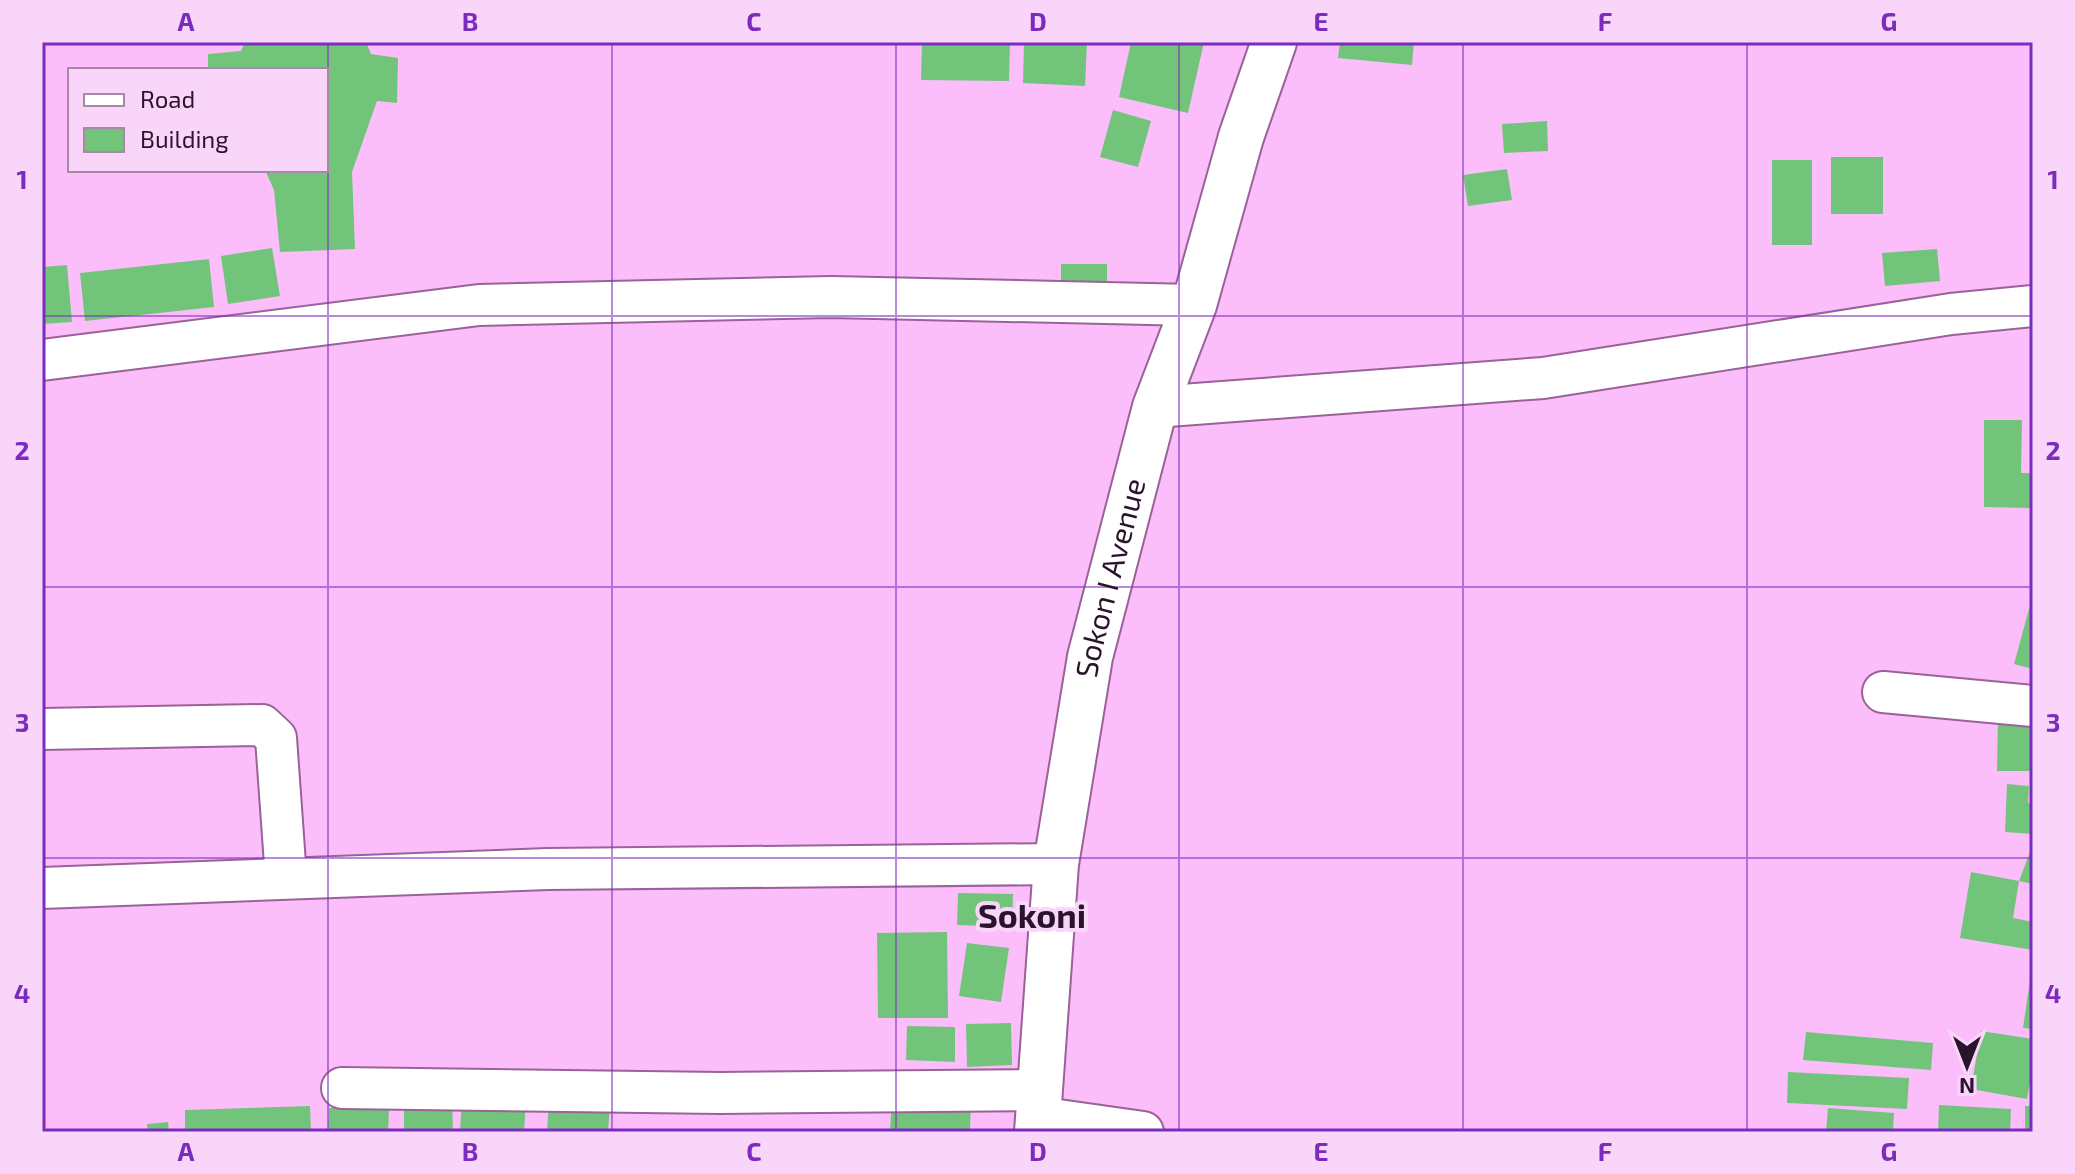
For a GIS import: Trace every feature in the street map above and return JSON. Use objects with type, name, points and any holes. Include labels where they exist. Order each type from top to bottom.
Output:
[{"type":"street","name":"Sokon I Avenue","points":[[1038,1113],[1056,864],[1090,657],[1155,407],[1194,305],[1241,137],[1274,42]]},
{"type":"street","points":[[42,360],[479,305],[831,297],[1194,305]]},
{"type":"street","points":[[1155,407],[1543,378],[1951,314],[2033,306]]},
{"type":"street","points":[[1883,692],[2033,706]]},
{"type":"street","points":[[42,729],[262,725],[276,738],[280,763],[286,878]]},
{"type":"street","points":[[42,888],[669,867],[1056,864]]},
{"type":"street","points":[[342,1088],[720,1093],[1038,1113],[1143,1132]]},
{"type":"building","points":[[245,42],[366,42],[371,54],[398,58],[397,103],[377,101],[352,172],[355,249],[280,252],[274,190],[266,172],[328,172],[328,68],[208,68],[208,54],[241,51]]},
{"type":"building","points":[[922,42],[1010,42],[1009,81],[921,80]]},
{"type":"building","points":[[1024,42],[1087,42],[1085,86],[1023,83]]},
{"type":"building","points":[[1131,42],[1204,42],[1188,113],[1119,97]]},
{"type":"building","points":[[1340,42],[1414,42],[1412,65],[1338,58]]},
{"type":"building","points":[[1113,110],[1151,121],[1138,167],[1100,157]]},
{"type":"building","points":[[1547,121],[1548,151],[1504,153],[1502,124]]},
{"type":"building","points":[[1831,157],[1883,157],[1883,214],[1831,214]]},
{"type":"building","points":[[1772,160],[1812,160],[1812,245],[1772,245]]},
{"type":"building","points":[[1507,169],[1512,200],[1468,206],[1463,175]]},
{"type":"building","points":[[272,248],[280,296],[228,304],[221,256]]},
{"type":"building","points":[[1937,249],[1940,281],[1885,286],[1882,253]]},
{"type":"building","points":[[209,259],[214,307],[85,321],[80,273]]},
{"type":"building","points":[[1061,264],[1107,264],[1107,293],[1061,293]]},
{"type":"building","points":[[67,265],[72,322],[42,324],[42,267]]},
{"type":"building","points":[[1984,420],[2022,420],[2021,473],[2033,473],[2033,508],[1984,507]]},
{"type":"building","points":[[2033,598],[2033,669],[2014,664]]},
{"type":"building","points":[[1998,716],[2033,716],[2033,771],[1997,771]]},
{"type":"building","points":[[2007,784],[2029,786],[2028,803],[2033,804],[2033,834],[2005,832]]},
{"type":"building","points":[[2033,844],[2033,884],[2019,881]]},
{"type":"building","points":[[1971,872],[2019,881],[2013,918],[2033,922],[2033,950],[1960,938]]},
{"type":"building","points":[[958,893],[1013,894],[1012,927],[957,925]]},
{"type":"building","points":[[947,932],[948,1018],[878,1018],[877,933]]},
{"type":"building","points":[[967,943],[1009,948],[1001,1002],[959,996]]},
{"type":"building","points":[[2033,973],[2033,1029],[2023,1028]]},
{"type":"building","points":[[1011,1023],[1012,1065],[967,1067],[966,1024]]},
{"type":"building","points":[[907,1026],[955,1027],[955,1062],[906,1060]]},
{"type":"building","points":[[1981,1031],[2033,1039],[2033,1065],[2027,1099],[1971,1089]]},
{"type":"building","points":[[1806,1032],[1933,1043],[1931,1070],[1803,1060]]},
{"type":"building","points":[[1788,1072],[1909,1078],[1907,1109],[1787,1103]]},
{"type":"building","points":[[892,1095],[971,1097],[970,1132],[890,1132]]},
{"type":"building","points":[[462,1096],[526,1099],[524,1132],[460,1132]]},
{"type":"building","points":[[549,1100],[610,1104],[608,1132],[547,1132]]},
{"type":"building","points":[[404,1101],[452,1101],[453,1132],[404,1132]]},
{"type":"building","points":[[1939,1105],[2011,1109],[2010,1132],[1938,1132]]},
{"type":"building","points":[[310,1106],[311,1132],[185,1132],[185,1110]]},
{"type":"building","points":[[2025,1106],[2033,1106],[2033,1132],[2025,1132]]},
{"type":"building","points":[[329,1108],[389,1109],[388,1132],[328,1132]]},
{"type":"building","points":[[1828,1108],[1894,1113],[1893,1132],[1826,1132]]},
{"type":"building","points":[[168,1122],[169,1132],[148,1132],[147,1124]]},
{"type":"district","name":"Sokoni","points":[[1032,916]]}]
